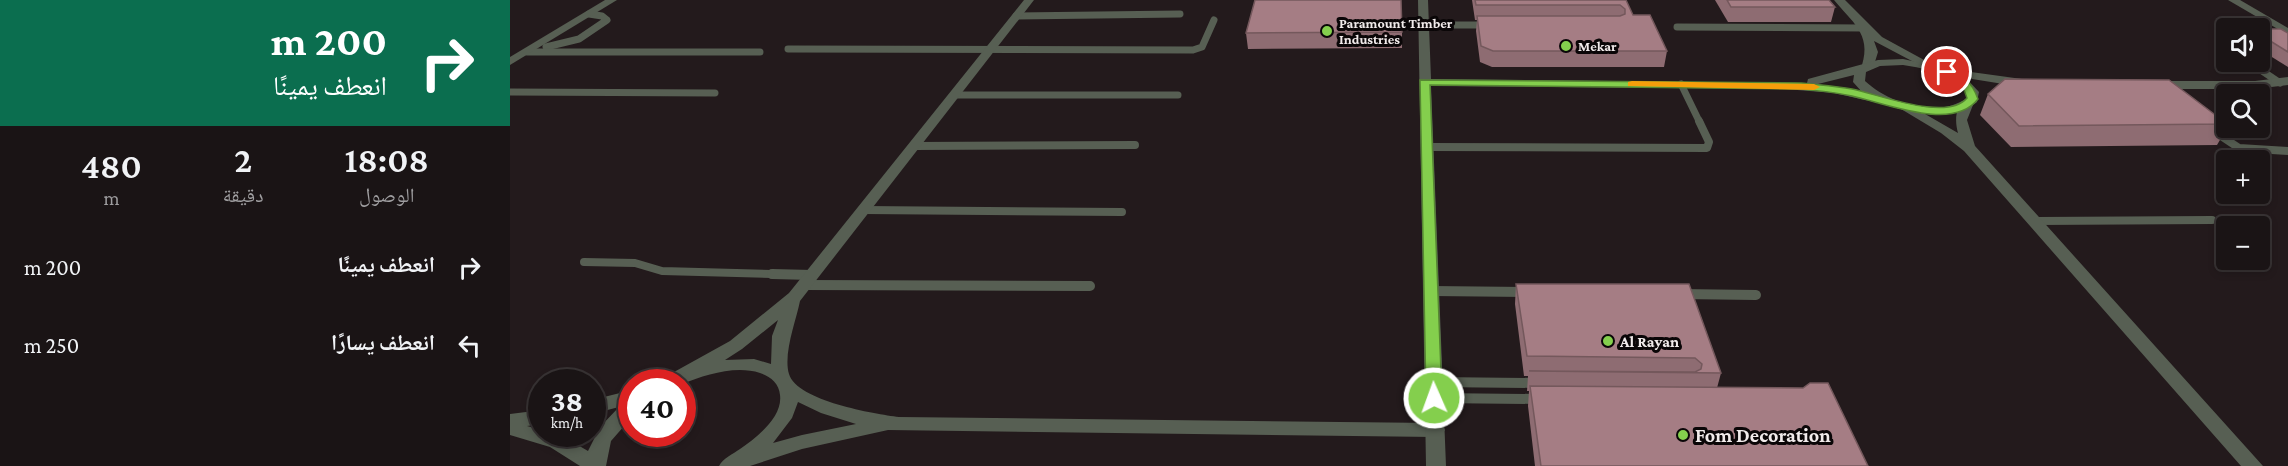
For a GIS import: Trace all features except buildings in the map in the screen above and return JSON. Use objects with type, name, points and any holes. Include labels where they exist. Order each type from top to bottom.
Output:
[{"type":"street","points":[[510,62],[612,0]]},
{"type":"street","points":[[696,369],[736,345],[804,286],[1029,0]]},
{"type":"street","points":[[1423,0],[1436,466]]},
{"type":"street","points":[[1839,0],[1864,28],[1895,50],[1931,67]]},
{"type":"street","points":[[2233,0],[2286,30]]},
{"type":"street","points":[[1864,28],[1872,52],[1859,82],[1864,88],[1884,100]]},
{"type":"street","points":[[1785,85],[1819,81],[1864,68],[1903,62],[1947,72],[2033,85],[1990,93],[1940,111],[1902,106]]},
{"type":"street","points":[[1947,72],[1968,85],[1970,102],[1961,120],[1970,148]]},
{"type":"street","points":[[1424,82],[1785,85],[1834,89],[1902,106],[1946,130],[1970,148],[2037,220],[2253,466]]},
{"type":"street","points":[[2152,87],[2285,84]]},
{"type":"street","points":[[731,465],[773,433],[784,417],[790,402],[784,382],[781,336],[804,286]]},
{"type":"street","points":[[696,375],[728,366],[758,367],[818,406],[835,412],[899,424],[1435,430]]},
{"type":"street","points":[[510,421],[528,419]]},
{"type":"street","points":[[596,466],[596,452],[603,436],[618,420]]},
{"type":"street","points":[[731,465],[802,442],[899,424]]},
{"type":"street","points":[[510,428],[557,442],[596,466]]},
{"type":"lane","points":[[531,49],[558,46],[579,39],[607,20],[602,16],[589,14]]},
{"type":"lane","points":[[1016,16],[1180,14]]},
{"type":"lane","points":[[788,49],[1193,50],[1202,47],[1214,20]]},
{"type":"lane","points":[[1423,25],[1492,26]]},
{"type":"lane","points":[[1677,27],[1864,28]]},
{"type":"lane","points":[[2270,32],[2286,30]]},
{"type":"lane","points":[[531,49],[760,52]]},
{"type":"lane","points":[[2265,72],[2285,84]]},
{"type":"lane","points":[[1426,147],[1707,148],[1709,142],[1681,84]]},
{"type":"lane","points":[[510,93],[715,93]]},
{"type":"lane","points":[[954,95],[1178,95]]},
{"type":"lane","points":[[2203,124],[2239,148],[2288,151]]},
{"type":"lane","points":[[914,146],[1135,145]]},
{"type":"lane","points":[[863,210],[1122,212]]},
{"type":"lane","points":[[2037,220],[2212,219]]},
{"type":"lane","points":[[584,262],[635,263],[662,271],[804,286],[1090,286]]},
{"type":"lane","points":[[1431,291],[1535,292]]},
{"type":"lane","points":[[1663,294],[1756,295]]},
{"type":"lane","points":[[1434,390],[1550,383]]},
{"type":"lane","points":[[1434,390],[1551,399]]},
{"type":"slow traffic","points":[[1632,84],[1814,87]]},
{"type":"place","name":"Paramount Timber Industries","points":[[1327,31]]},
{"type":"place","name":"Mekar","points":[[1566,46]]},
{"type":"place","name":"Al Rayan","points":[[1608,341]]},
{"type":"place","name":"Fom Decoration","points":[[1683,435]]},
{"type":"route","points":[[1434,398],[1424,82],[1801,86],[1851,92],[1917,109],[1947,111],[1967,105],[1973,99],[1973,92],[1968,85],[1947,72]]}]
